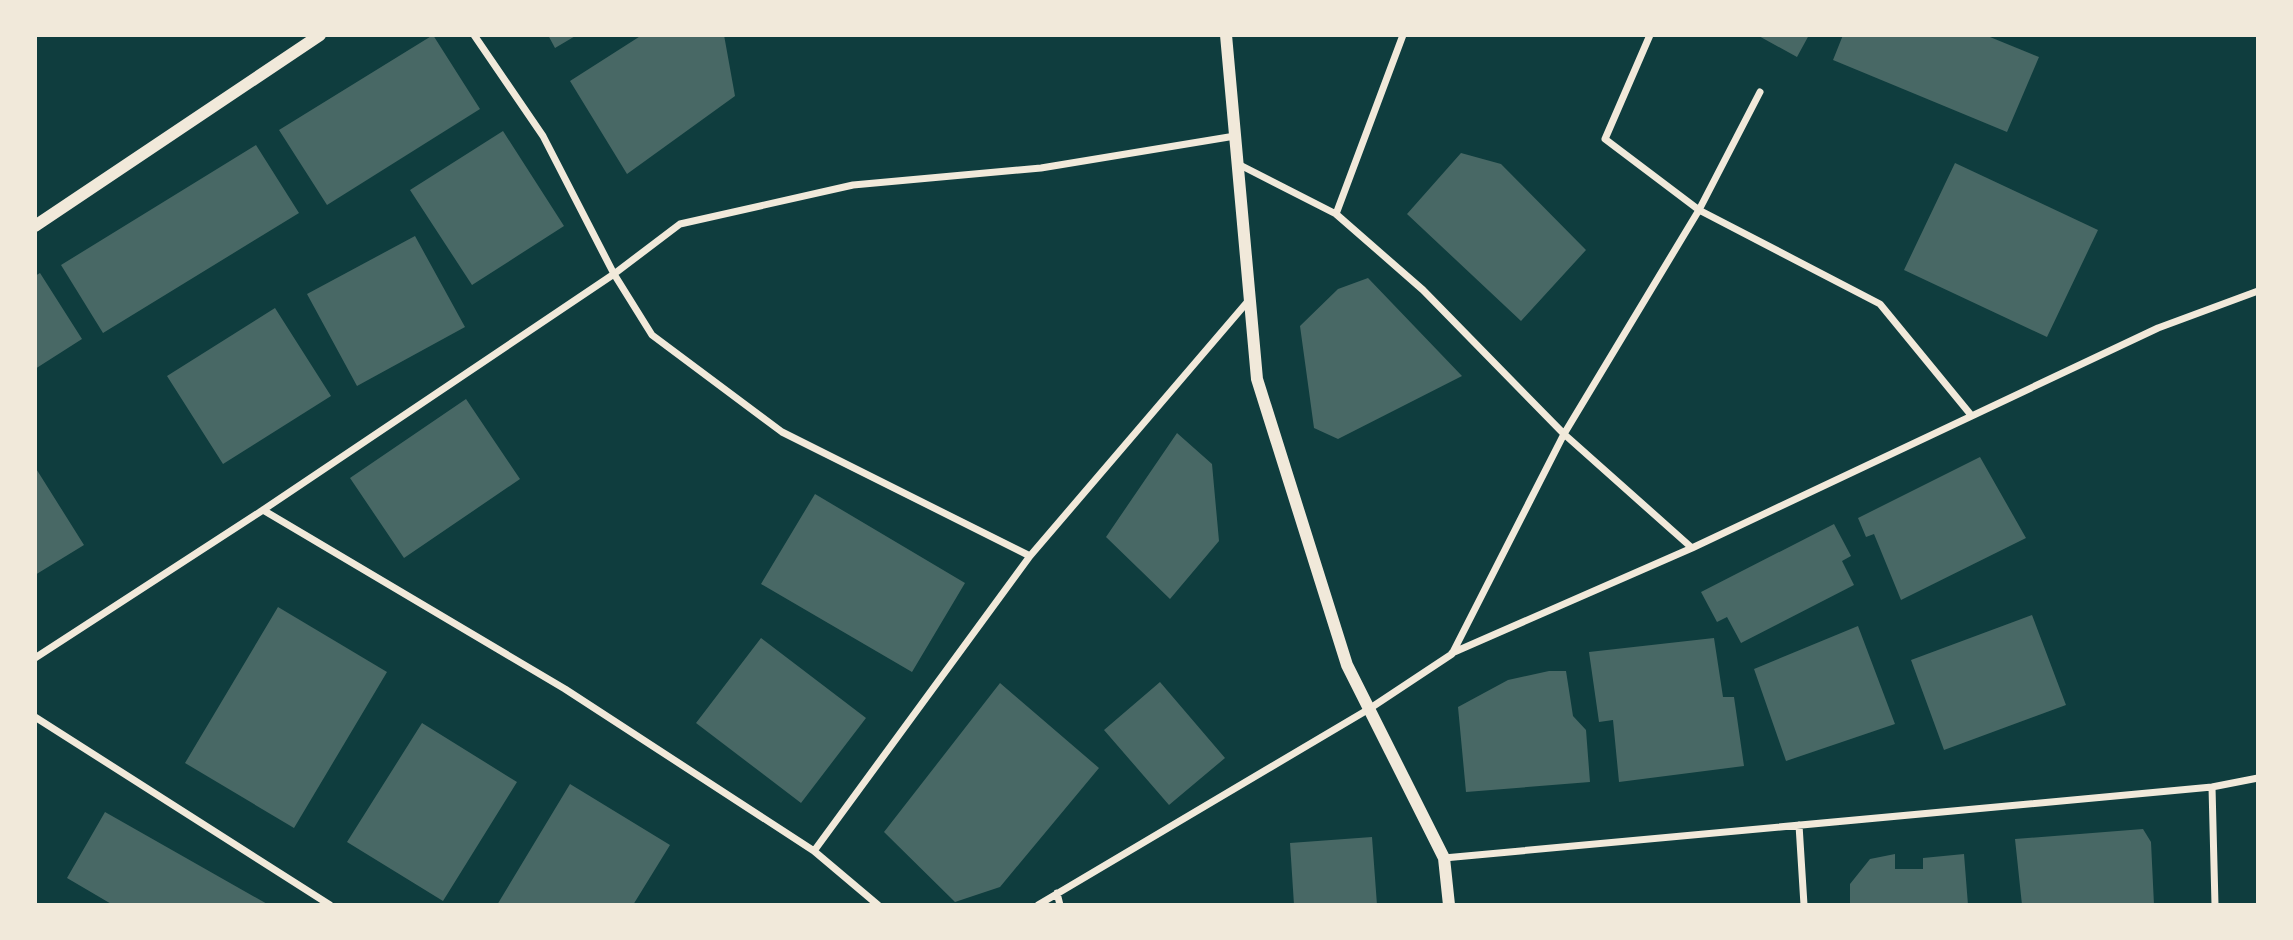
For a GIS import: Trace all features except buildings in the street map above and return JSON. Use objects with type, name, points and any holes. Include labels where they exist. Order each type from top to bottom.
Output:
[{"type":"street","points":[[35,226],[319,35]]},
{"type":"street","points":[[474,35],[543,136],[614,274],[652,335],[782,432],[1030,556]]},
{"type":"street","points":[[1226,35],[1256,379],[1347,665],[1444,859],[1449,905]]},
{"type":"street","points":[[1336,214],[1403,35]]},
{"type":"street","points":[[1650,35],[1605,139],[1699,210],[1880,304],[1971,415]]},
{"type":"street","points":[[1452,654],[1564,434],[1699,210],[1760,92]]},
{"type":"street","points":[[35,658],[263,510],[614,274],[680,224],[853,185],[1041,168],[1235,136]]},
{"type":"street","points":[[1237,164],[1336,214],[1423,290],[1564,434],[1692,548]]},
{"type":"street","points":[[1038,905],[1369,709],[1452,654],[1692,548],[2158,328],[2258,291]]},
{"type":"street","points":[[814,851],[1030,556],[1250,299]]},
{"type":"street","points":[[263,510],[565,689],[814,851],[878,905]]},
{"type":"street","points":[[35,717],[330,905]]},
{"type":"street","points":[[1444,859],[2212,787],[2258,778]]},
{"type":"street","points":[[2212,787],[2215,905]]},
{"type":"street","points":[[1799,825],[1804,905]]},
{"type":"street","points":[[1057,893],[1060,905]]}]
